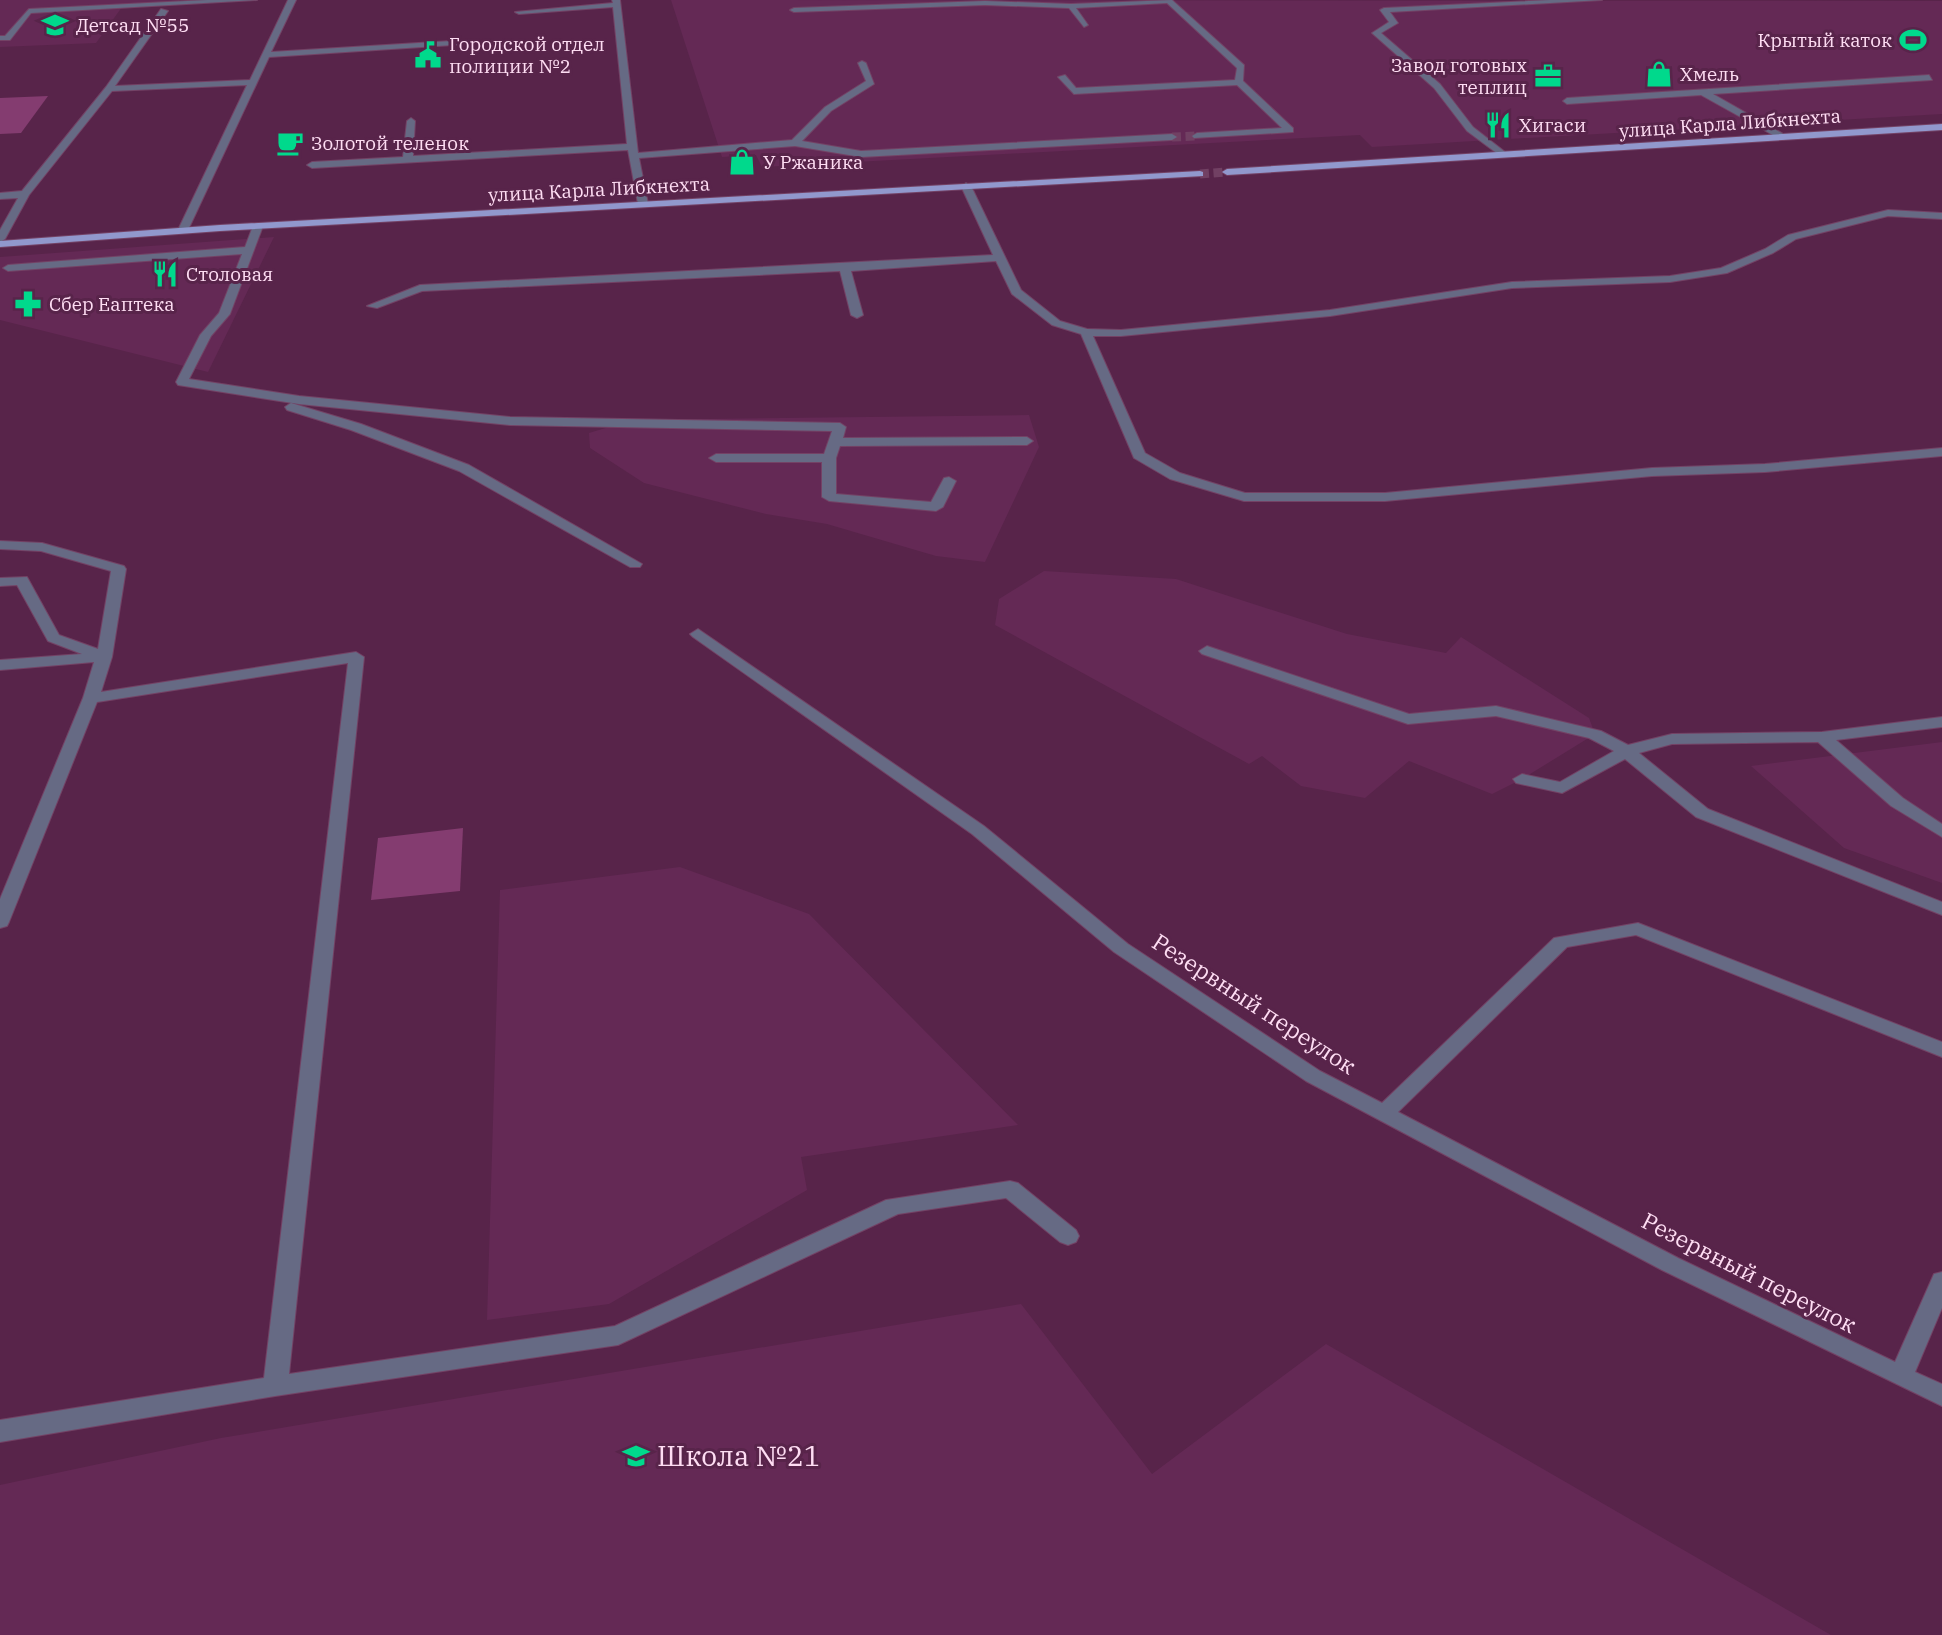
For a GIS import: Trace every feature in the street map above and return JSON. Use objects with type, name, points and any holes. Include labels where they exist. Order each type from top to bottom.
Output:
[{"type":"main road","name":"улица Карла Либкнехта","points":[[1227,172],[1942,127]]},
{"type":"main road","name":"улица Карла Либкнехта","points":[[0,241],[1200,174]]},
{"type":"street","points":[[0,38],[7,37],[29,11],[253,0]]},
{"type":"street","points":[[183,230],[292,0]]},
{"type":"street","points":[[1502,154],[1470,128],[1437,86],[1376,33],[1394,23],[1384,10],[1598,0]]},
{"type":"street","points":[[794,10],[985,3],[1071,6],[1169,1],[1241,67],[1239,82]]},
{"type":"street","points":[[519,12],[616,3],[633,151],[643,204]]},
{"type":"street","points":[[1071,6],[1084,25]]},
{"type":"street","points":[[0,241],[25,194],[109,89],[164,11]]},
{"type":"street","points":[[267,55],[468,42]]},
{"type":"street","points":[[795,143],[828,109],[871,82],[862,63]]},
{"type":"street","points":[[1567,101],[1932,79],[1916,71]]},
{"type":"street","points":[[1062,77],[1074,91],[1239,82],[1290,130],[1197,136]]},
{"type":"street","points":[[109,89],[254,82]]},
{"type":"street","points":[[1703,92],[1782,137]]},
{"type":"street","points":[[408,159],[411,121]]},
{"type":"street","points":[[312,165],[795,143],[861,154],[1172,137]]},
{"type":"street","points":[[966,186],[1016,292],[1056,323],[1086,332],[1121,332],[1330,313],[1512,285],[1670,279],[1723,271],[1769,251],[1792,237],[1888,213],[1942,216]]},
{"type":"street","points":[[0,196],[25,194]]},
{"type":"street","points":[[182,382],[206,335],[224,314],[258,226]]},
{"type":"street","points":[[8,268],[247,250]]},
{"type":"street","points":[[373,306],[420,288],[999,258]]},
{"type":"street","points":[[845,268],[857,315]]},
{"type":"street","points":[[1086,332],[1139,455],[1175,476],[1244,497],[1385,496],[1652,472],[1765,468],[1942,452]]},
{"type":"street","points":[[182,382],[299,400],[510,421],[840,427],[829,458],[829,498],[936,508],[949,481]]},
{"type":"street","points":[[182,382],[291,407],[356,427],[464,468],[635,564]]},
{"type":"street","points":[[833,442],[1027,441]]},
{"type":"street","points":[[716,458],[829,458]]},
{"type":"street","points":[[0,545],[42,547],[119,569],[104,657],[91,698],[0,922]]},
{"type":"street","points":[[0,582],[22,580],[53,638],[104,657]]},
{"type":"street","name":"Резервный переулок","points":[[698,634],[978,830],[1121,948],[1313,1076],[1670,1264],[1942,1396]]},
{"type":"street","points":[[1207,651],[1408,719],[1496,711],[1595,734],[1626,751],[1702,813],[1942,909]]},
{"type":"street","points":[[0,665],[104,657]]},
{"type":"street","points":[[91,698],[356,657],[275,1385]]},
{"type":"street","points":[[1522,779],[1562,788],[1626,751],[1672,739],[1822,737],[1942,722]]},
{"type":"street","points":[[1822,737],[1898,802],[1942,832]]},
{"type":"street","points":[[1384,1113],[1561,942],[1638,929],[1942,1051]]},
{"type":"street","points":[[0,1431],[275,1385],[618,1335],[894,1206],[1010,1189],[1068,1236]]},
{"type":"street","points":[[1901,1376],[1942,1281]]},
{"type":"shaded area","name":"Детсад №55","points":[[0,0],[180,0],[175,5],[122,7],[96,43],[0,47]]},
{"type":"shaded area","points":[[671,0],[1942,1],[1942,114],[1372,147],[1360,135],[762,167],[756,155],[722,157]]},
{"type":"shaded area","points":[[48,96],[21,133],[0,134],[0,98]]},
{"type":"shaded area","points":[[274,237],[208,372],[0,320],[0,257]]},
{"type":"shaded area","points":[[1029,415],[1039,447],[985,562],[936,556],[827,524],[766,514],[644,483],[590,448],[589,433],[632,420]]},
{"type":"shaded area","points":[[1044,571],[1176,579],[1347,634],[1446,653],[1461,637],[1589,718],[1595,734],[1522,779],[1492,794],[1409,761],[1365,798],[1301,786],[1262,756],[1249,764],[995,625],[999,599]]},
{"type":"shaded area","points":[[1942,742],[1942,883],[1844,848],[1751,766]]},
{"type":"shaded area","points":[[463,828],[460,891],[371,900],[378,838]]},
{"type":"shaded area","points":[[680,867],[809,914],[1018,1125],[801,1157],[807,1190],[609,1304],[487,1320],[500,890]]},
{"type":"shaded area","name":"Школа №21","points":[[1021,1304],[1152,1474],[1326,1344],[1831,1635],[0,1635],[0,1485],[221,1438]]},
{"type":"tunnel","points":[[1172,137],[1197,136]]},
{"type":"tunnel","points":[[1200,174],[1227,172]]},
{"type":"place","name":"Детсад №55","points":[[55,25]]},
{"type":"place","name":"Крытый каток","points":[[1913,40]]},
{"type":"place","name":"Городской отдел полиции №2","points":[[428,55]]},
{"type":"place","name":"Хмель","points":[[1659,74]]},
{"type":"place","name":"Завод готовых теплиц","points":[[1548,76]]},
{"type":"place","name":"Хигаси","points":[[1498,125]]},
{"type":"place","name":"Золотой теленок","points":[[290,143]]},
{"type":"place","name":"У Ржаника","points":[[742,162]]},
{"type":"place","name":"Столовая","points":[[165,274]]},
{"type":"place","name":"Сбер Еаптека","points":[[28,304]]},
{"type":"place","name":"Школа №21","points":[[636,1456]]}]
